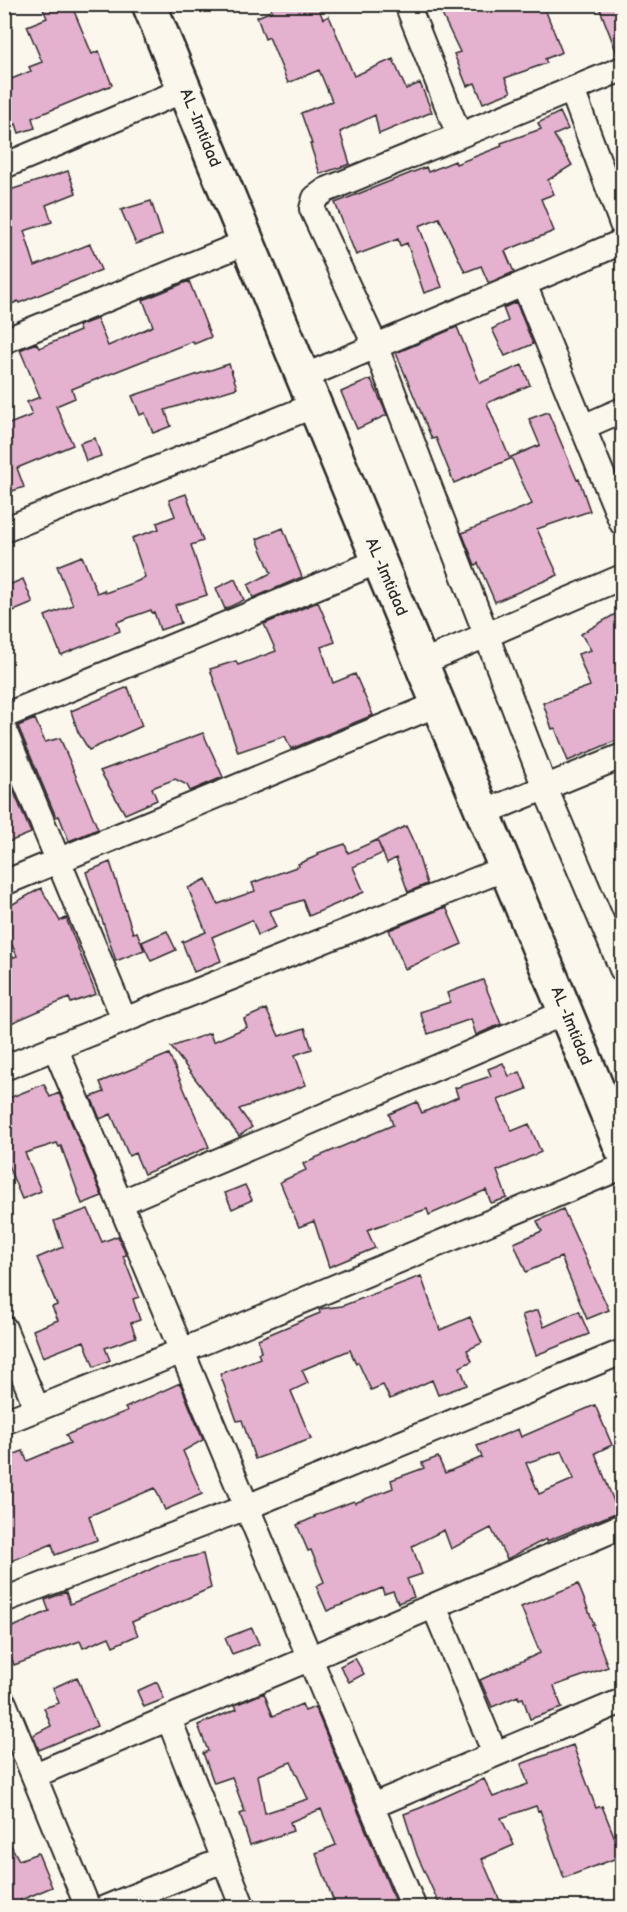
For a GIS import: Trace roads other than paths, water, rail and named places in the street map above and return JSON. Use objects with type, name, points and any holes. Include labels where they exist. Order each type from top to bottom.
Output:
[{"type":"street","name":"AL -Imtidad","points":[[149,4],[566,1012],[619,1129]]},
{"type":"street","points":[[407,4],[459,135]]},
{"type":"street","points":[[622,69],[326,190],[315,198],[312,209],[375,345],[545,788],[622,969]]},
{"type":"street","points":[[4,166],[184,90]]},
{"type":"street","points":[[572,90],[622,224]]},
{"type":"street","points":[[4,341],[247,242]]},
{"type":"street","points":[[4,530],[309,391],[375,345],[622,242]]},
{"type":"street","points":[[524,284],[622,523]]},
{"type":"street","points":[[583,427],[622,410]]},
{"type":"street","points":[[4,716],[379,561]]},
{"type":"street","points":[[421,663],[622,578]]},
{"type":"street","points":[[4,883],[438,704]]},
{"type":"street","points":[[4,730],[124,1019]]},
{"type":"street","points":[[483,813],[622,756]]},
{"type":"street","points":[[4,1068],[506,868]]},
{"type":"street","points":[[120,1203],[566,1012]]},
{"type":"street","points":[[55,1047],[414,1908]]},
{"type":"street","points":[[4,1422],[182,1351],[622,1167]]},
{"type":"street","points":[[4,1328],[37,1409]]},
{"type":"street","points":[[4,1600],[247,1507],[622,1352]]},
{"type":"street","points":[[35,1775],[622,1526]]},
{"type":"street","points":[[434,1606],[495,1754]]},
{"type":"street","points":[[372,1806],[622,1701]]},
{"type":"street","points":[[4,1702],[88,1908]]},
{"type":"street","points":[[169,1719],[243,1908]]},
{"type":"street","points":[[105,1908],[223,1860]]}]
